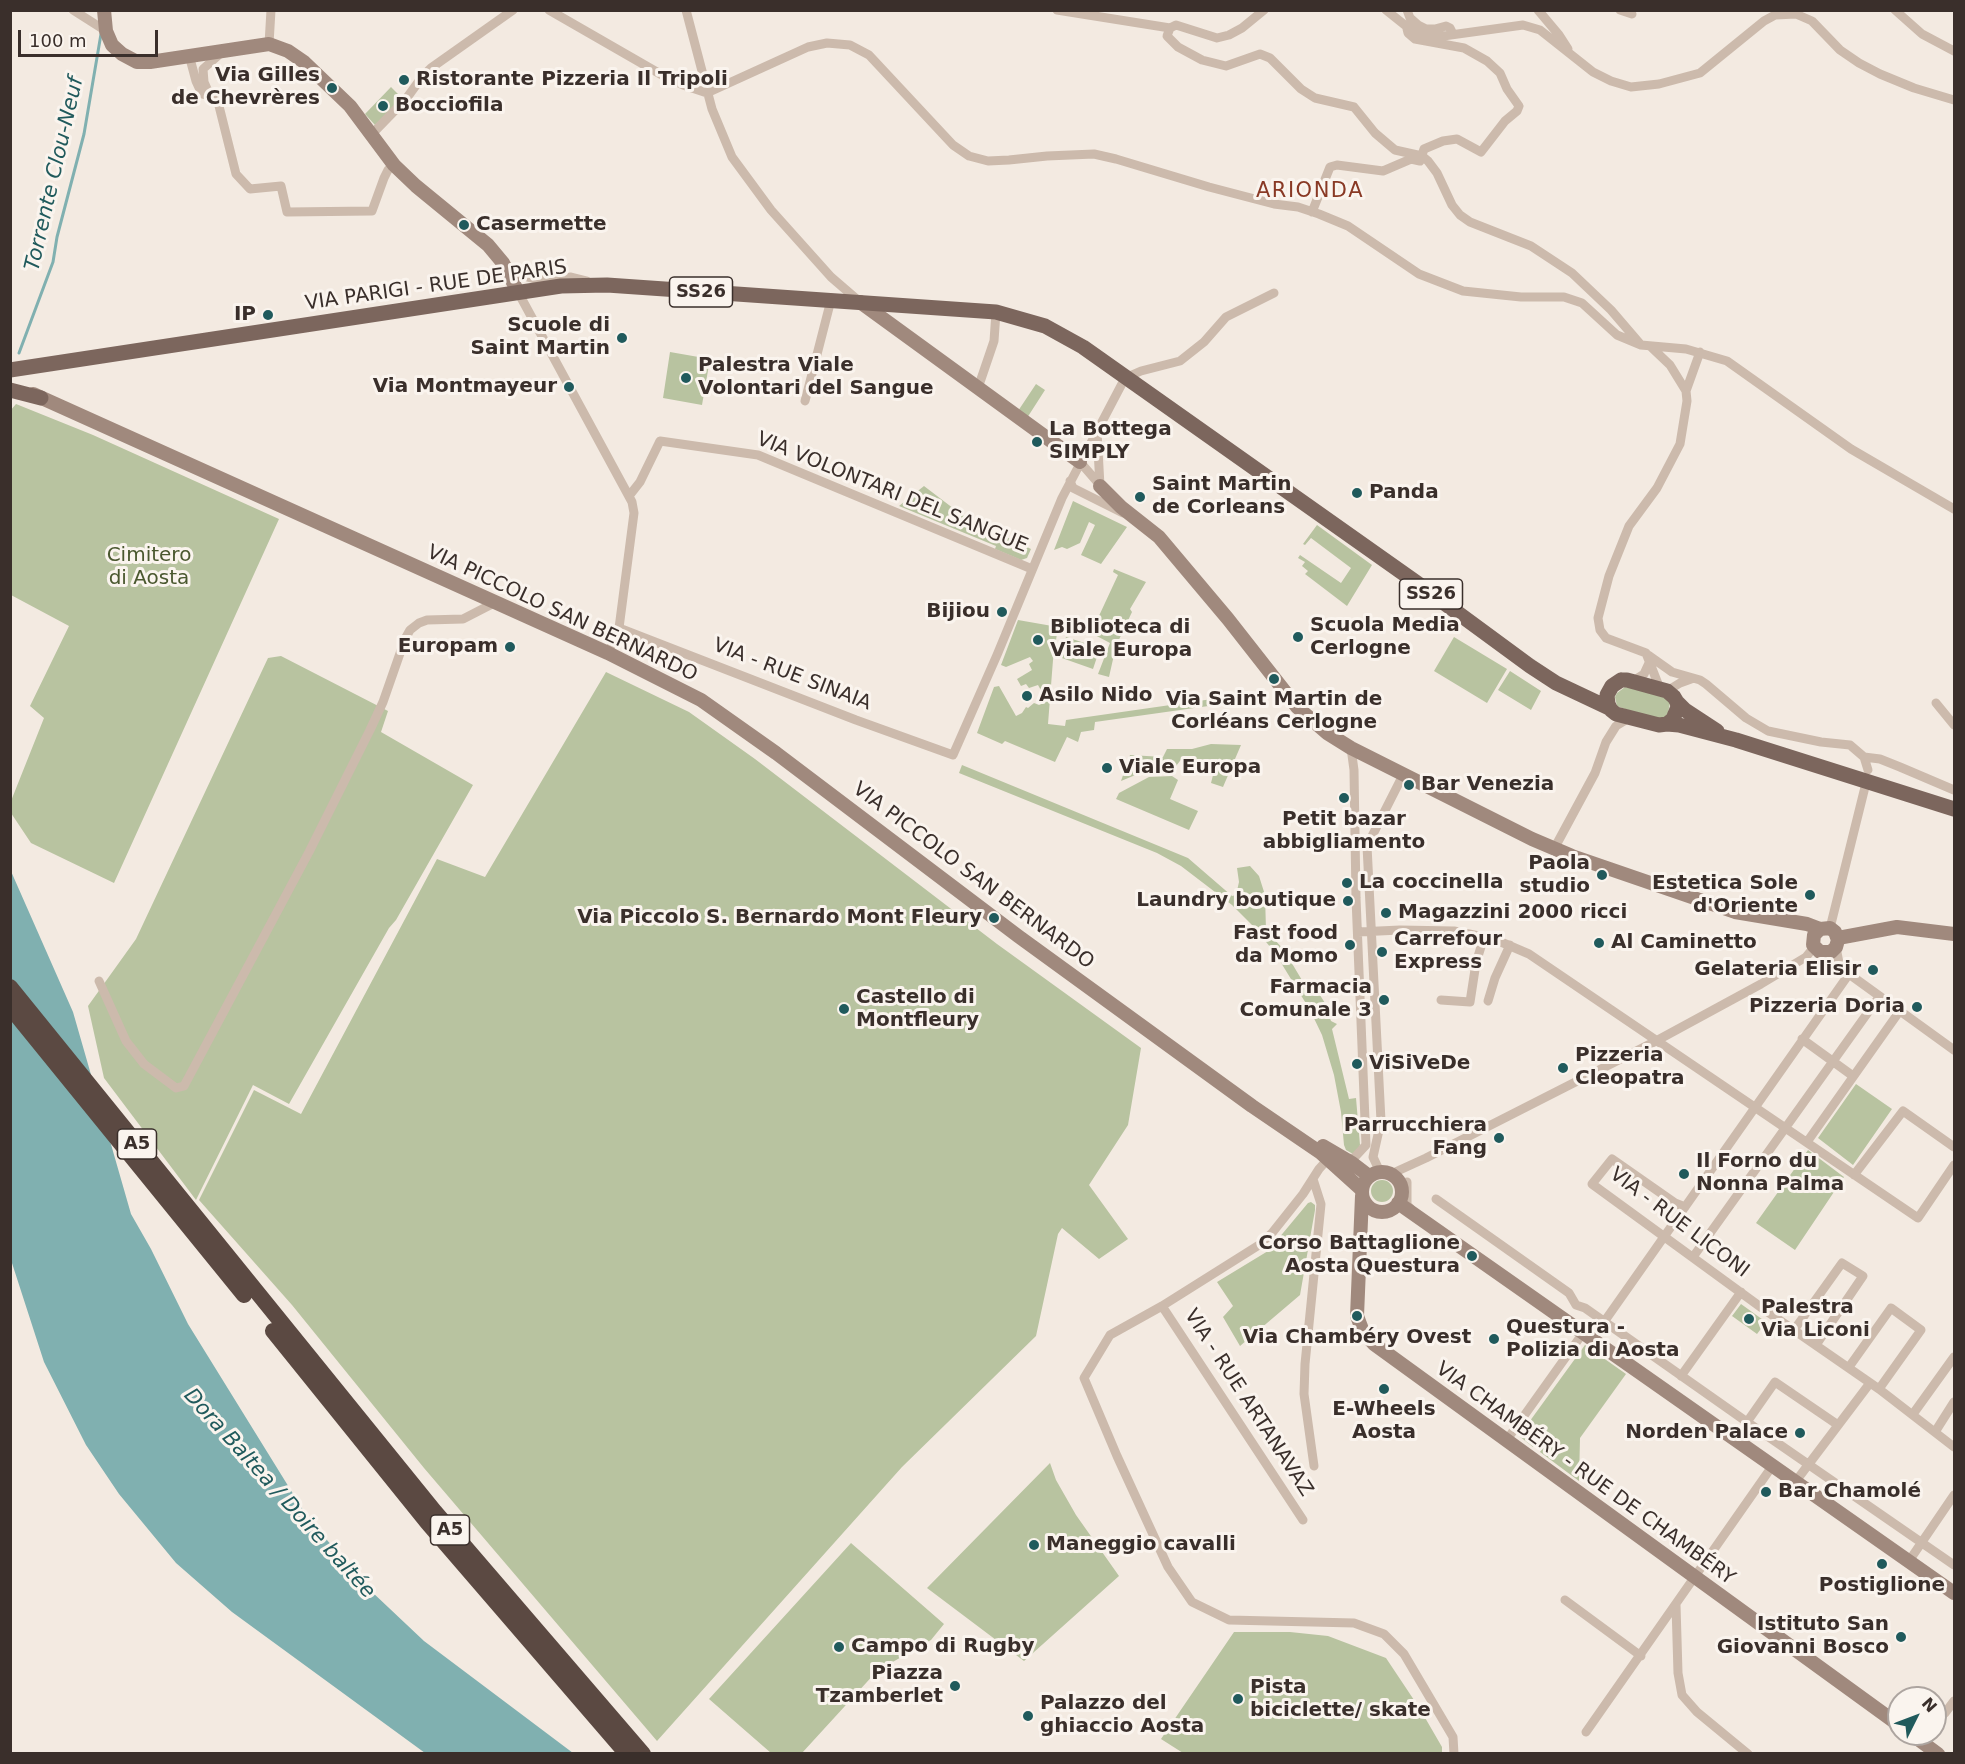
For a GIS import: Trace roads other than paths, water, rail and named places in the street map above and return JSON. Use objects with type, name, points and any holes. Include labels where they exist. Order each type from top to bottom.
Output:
[{"type":"highway","name":"A5","points":[[10,987],[427,1522],[627,1754]]},
{"type":"highway","name":"A5","points":[[10,1007],[261,1307],[643,1754]]},
{"type":"main road","name":"VIA PARIGI - RUE DE PARIS","points":[[10,370],[561,286],[607,285],[996,312],[1045,326],[1065,336],[1556,683],[1616,714],[1659,725],[1679,725],[1736,740],[1954,809]]},
{"type":"main road","points":[[13,386],[41,398]]},
{"type":"main road","name":"VIA PARIGI - RUE DE PARIS","points":[[1542,673],[1593,692],[1611,687],[1621,680],[1634,681],[1668,694],[1684,710],[1703,723],[1736,740]]},
{"type":"main road","points":[[1610,709],[1607,695],[1611,687]]},
{"type":"main road","points":[[1666,724],[1673,719],[1676,712],[1668,694]]},
{"type":"street","points":[[73,10],[106,31]]},
{"type":"street","points":[[104,10],[106,31],[111,45],[137,62],[269,44],[288,51],[304,62],[350,106],[394,165],[488,245],[503,263],[629,496],[634,513],[619,628],[608,653]]},
{"type":"street","points":[[269,44],[271,10]]},
{"type":"street","points":[[371,135],[406,99],[431,68],[513,10]]},
{"type":"street","points":[[549,10],[662,75],[707,93],[808,47],[827,43],[850,45],[869,55],[952,146],[969,156],[988,161],[1094,154],[1236,195],[1298,207],[1312,212],[1348,226],[1419,274],[1463,291],[1521,297],[1564,297],[1582,303],[1617,335],[1646,345],[1700,352],[1727,361],[1817,427],[1954,508]]},
{"type":"street","points":[[686,10],[707,93],[718,126],[732,157],[771,210],[831,277],[860,302],[1080,462],[1100,486],[1133,518],[1159,537],[1228,619],[1297,707],[1327,733],[1403,775],[1554,849],[1727,909],[1807,924],[1831,936],[1839,963],[1849,974],[1954,1050]]},
{"type":"street","points":[[1057,10],[1170,28],[1176,25],[1217,38],[1242,28],[1264,10]]},
{"type":"street","points":[[1386,10],[1422,35],[1436,37],[1523,25],[1540,30],[1593,72],[1631,87],[1659,84],[1700,74],[1764,21],[1775,15],[1796,14],[1812,21],[1840,50],[1880,75],[1954,100]]},
{"type":"street","points":[[1407,10],[1410,18],[1418,25],[1435,29],[1446,26],[1453,34]]},
{"type":"street","points":[[1538,10],[1559,34],[1569,52]]},
{"type":"street","points":[[1620,10],[1632,14]]},
{"type":"street","points":[[1895,10],[1922,34],[1954,51]]},
{"type":"street","points":[[1312,212],[1330,167],[1337,165],[1383,171],[1411,159],[1420,161],[1424,149],[1443,141],[1457,140],[1481,152],[1505,121],[1517,111],[1519,106],[1507,89],[1500,73],[1487,61],[1464,48],[1415,39],[1408,33],[1407,26]]},
{"type":"street","points":[[1170,28],[1167,36],[1178,47],[1202,60],[1226,66],[1260,54],[1270,58],[1301,89],[1315,98],[1353,107],[1395,150],[1422,156],[1428,160],[1437,173],[1452,205],[1460,215],[1470,222],[1531,246],[1572,273],[1646,345],[1670,365],[1686,391]]},
{"type":"street","points":[[225,50],[203,69],[204,82],[208,91],[217,98],[236,174],[250,189],[281,186],[286,212],[372,211],[384,178],[394,165]]},
{"type":"street","points":[[189,55],[195,81],[202,94],[217,98]]},
{"type":"street","points":[[503,263],[519,275],[540,280],[571,277],[607,285]]},
{"type":"street","points":[[1032,569],[1070,481],[1125,378],[1141,371],[1180,361],[1204,342],[1226,317],[1274,293]]},
{"type":"street","points":[[805,401],[831,300]]},
{"type":"street","points":[[978,388],[994,341],[996,312]]},
{"type":"street","points":[[1700,352],[1686,391],[1687,401],[1680,444],[1657,488],[1629,526],[1609,576],[1598,618],[1600,630],[1606,638],[1648,657],[1672,672],[1706,684],[1757,726],[1768,731],[1821,742],[1850,745],[1864,757],[1868,770]]},
{"type":"street","name":"VIA PICCOLO SAN BERNARDO","points":[[41,398],[608,653],[701,700],[739,726],[1018,936],[1328,1159],[1362,1193]]},
{"type":"street","points":[[1097,429],[1100,486]]},
{"type":"street","name":"VIA VOLONTARI DEL SANGUE","points":[[629,496],[640,482],[660,441],[758,455],[1032,569]]},
{"type":"street","points":[[1070,481],[1071,485],[1078,490],[1133,518]]},
{"type":"street","points":[[1062,498],[1078,490],[1096,490],[1100,486]]},
{"type":"street","name":"VIA - RUE SINAIA","points":[[619,628],[845,716],[953,755],[998,655],[1032,569]]},
{"type":"street","points":[[99,981],[126,1041],[144,1064],[176,1088],[184,1086],[309,852],[370,730],[410,630],[418,623],[427,620],[463,619],[496,602]]},
{"type":"street","points":[[1634,681],[1644,674],[1648,657]]},
{"type":"street","points":[[1648,657],[1656,682],[1668,694]]},
{"type":"street","points":[[1668,694],[1682,690],[1694,679]]},
{"type":"street","points":[[1668,694],[1685,680],[1694,679]]},
{"type":"street","points":[[1936,703],[1954,725]]},
{"type":"street","points":[[1606,742],[1610,709]]},
{"type":"street","points":[[1554,849],[1595,773],[1606,742],[1616,726],[1629,718]]},
{"type":"street","points":[[1351,748],[1354,770],[1366,1145],[1367,1158],[1375,1174]]},
{"type":"street","points":[[1864,757],[1880,759],[1900,766],[1954,790]]},
{"type":"street","points":[[1375,1174],[1373,1157],[1380,1121],[1367,846],[1403,775]]},
{"type":"street","points":[[1814,947],[1824,953],[1831,952],[1831,936],[1865,787]]},
{"type":"street","points":[[1426,1158],[1375,1174],[1362,1193],[1366,1204],[1373,1210],[1382,1212],[1391,1209],[1400,1200],[1413,1170],[1426,1158],[1473,1130],[1656,1041],[1790,967],[1806,957],[1814,947],[1813,936],[1831,936],[1898,927],[1954,934]]},
{"type":"street","points":[[1358,932],[1454,931],[1510,945],[1539,959],[1918,1218],[1954,1165]]},
{"type":"street","points":[[1441,1000],[1470,1002],[1476,963],[1484,937]]},
{"type":"street","points":[[1488,1001],[1495,978],[1510,945]]},
{"type":"street","points":[[1604,1322],[1849,974]]},
{"type":"street","points":[[1693,1257],[1879,997]]},
{"type":"street","points":[[1807,1142],[1899,1012]]},
{"type":"street","points":[[1802,1039],[1853,1076]]},
{"type":"street","points":[[1854,1175],[1903,1111],[1954,1147]]},
{"type":"street","name":"VIA PICCOLO SAN BERNARDO","points":[[1278,1124],[1375,1174]]},
{"type":"street","name":"VIA PICCOLO SAN BERNARDO","points":[[1278,1124],[1308,1148],[1314,1158],[1321,1204],[1304,1394],[1314,1466]]},
{"type":"street","points":[[1344,1159],[1354,1158],[1366,1145]]},
{"type":"street","name":"VIA PICCOLO SAN BERNARDO","points":[[1328,1159],[1335,1157],[1357,1171],[1375,1174]]},
{"type":"street","points":[[1328,1159],[1272,1233],[1259,1245],[1162,1306],[1110,1335],[1084,1378],[1168,1567],[1192,1602],[1229,1620],[1354,1623],[1384,1634],[1404,1654],[1453,1737],[1454,1754]]},
{"type":"street","name":"VIA - RUE LICONI","points":[[1685,1207],[1675,1203],[1612,1159],[1592,1184],[1849,1367],[1954,1447]]},
{"type":"street","points":[[1375,1174],[1398,1179],[1401,1187],[1400,1200]]},
{"type":"street","points":[[1407,1182],[1407,1205],[1436,1231]]},
{"type":"street","name":"VIA CHAMBÉRY - RUE DE CHAMBÉRY","points":[[1362,1193],[1357,1316],[1363,1332],[1374,1344],[1887,1716]]},
{"type":"street","points":[[1436,1199],[1569,1293],[1576,1305],[1585,1308],[1954,1564]]},
{"type":"street","points":[[1400,1200],[1436,1231],[1954,1593]]},
{"type":"street","points":[[1794,1330],[1842,1263],[1863,1276],[1816,1345]]},
{"type":"street","points":[[1681,1376],[1741,1292]]},
{"type":"street","points":[[1566,1321],[1576,1305]]},
{"type":"street","name":"VIA - RUE ARTANAVAZ","points":[[1162,1306],[1303,1520]]},
{"type":"street","points":[[1849,1367],[1892,1308],[1921,1330],[1879,1389]]},
{"type":"street","points":[[1506,1440],[1583,1333]]},
{"type":"street","points":[[1913,1414],[1954,1357]]},
{"type":"street","points":[[1747,1422],[1775,1382],[1838,1425]]},
{"type":"street","points":[[1796,1481],[1870,1383]]},
{"type":"street","points":[[1935,1432],[1954,1402]]},
{"type":"street","points":[[1586,1732],[1773,1465]]},
{"type":"street","points":[[1909,1561],[1954,1495]]},
{"type":"street","points":[[1565,1600],[1641,1656]]},
{"type":"street","points":[[1676,1605],[1678,1673],[1682,1695],[1697,1712],[1748,1754]]},
{"type":"water","name":"Dora Baltea / Doire baltée","points":[[10,869],[73,1012],[131,1214],[188,1324],[308,1518],[371,1591],[424,1641],[573,1753],[425,1753],[232,1612],[176,1563],[119,1494],[86,1445],[44,1362],[11,1260]]},
{"type":"waterway","name":"Torrente Clou-Neuf","points":[[19,353],[53,262],[57,237],[84,134],[101,34]]},
{"type":"place","name":"Ristorante Pizzeria Il Tripoli","points":[[404,80]]},
{"type":"place","name":"Via Gilles de Chevrères","points":[[332,88]]},
{"type":"place","name":"Bocciofila","points":[[383,106]]},
{"type":"place","name":"Casermette","points":[[464,225]]},
{"type":"place","name":"IP","points":[[268,315]]},
{"type":"place","name":"Scuole di Saint Martin","points":[[622,338]]},
{"type":"place","name":"Palestra Viale Volontari del Sangue","points":[[686,378]]},
{"type":"place","name":"Via Montmayeur","points":[[569,387]]},
{"type":"place","name":"La Bottega SIMPLY","points":[[1037,442]]},
{"type":"place","name":"Panda","points":[[1357,493]]},
{"type":"place","name":"Saint Martin de Corleans","points":[[1140,497]]},
{"type":"place","name":"Bijiou","points":[[1002,612]]},
{"type":"place","name":"Scuola Media Cerlogne","points":[[1298,637]]},
{"type":"place","name":"Biblioteca di Viale Europa","points":[[1038,640]]},
{"type":"place","name":"Europam","points":[[510,647]]},
{"type":"place","name":"Via Saint Martin de Corléans Cerlogne","points":[[1274,679]]},
{"type":"place","name":"Asilo Nido","points":[[1027,696]]},
{"type":"place","name":"Viale Europa","points":[[1107,768]]},
{"type":"place","name":"Bar Venezia","points":[[1409,785]]},
{"type":"place","name":"Petit bazar abbigliamento","points":[[1344,798]]},
{"type":"place","name":"Paola studio","points":[[1602,875]]},
{"type":"place","name":"La coccinella","points":[[1347,883]]},
{"type":"place","name":"Estetica Sole d'Oriente","points":[[1810,895]]},
{"type":"place","name":"Laundry boutique","points":[[1348,901]]},
{"type":"place","name":"Magazzini 2000 ricci","points":[[1386,913]]},
{"type":"place","name":"Via Piccolo S. Bernardo Mont Fleury","points":[[994,918]]},
{"type":"place","name":"Al Caminetto","points":[[1599,943]]},
{"type":"place","name":"Fast food da Momo","points":[[1350,945]]},
{"type":"place","name":"Carrefour Express","points":[[1382,952]]},
{"type":"place","name":"Gelateria Elisir","points":[[1873,970]]},
{"type":"place","name":"Farmacia Comunale 3","points":[[1384,1000]]},
{"type":"place","name":"Pizzeria Doria","points":[[1917,1007]]},
{"type":"place","name":"Castello di Montfleury","points":[[844,1009]]},
{"type":"place","name":"ViSiVeDe","points":[[1357,1064]]},
{"type":"place","name":"Pizzeria Cleopatra","points":[[1563,1068]]},
{"type":"place","name":"Parrucchiera Fang","points":[[1499,1138]]},
{"type":"place","name":"Il Forno du Nonna Palma","points":[[1684,1174]]},
{"type":"place","name":"Corso Battaglione Aosta Questura","points":[[1472,1256]]},
{"type":"place","name":"Via Chambéry Ovest","points":[[1357,1316]]},
{"type":"place","name":"Palestra Via Liconi","points":[[1749,1319]]},
{"type":"place","name":"Questura - Polizia di Aosta","points":[[1494,1339]]},
{"type":"place","name":"E-Wheels Aosta","points":[[1384,1389]]},
{"type":"place","name":"Norden Palace","points":[[1800,1433]]},
{"type":"place","name":"Bar Chamolé","points":[[1766,1492]]},
{"type":"place","name":"Maneggio cavalli","points":[[1034,1545]]},
{"type":"place","name":"Postiglione","points":[[1882,1564]]},
{"type":"place","name":"Istituto San Giovanni Bosco","points":[[1901,1637]]},
{"type":"place","name":"Campo di Rugby","points":[[839,1647]]},
{"type":"place","name":"Piazza Tzamberlet","points":[[955,1686]]},
{"type":"place","name":"Pista biciclette/ skate","points":[[1238,1699]]},
{"type":"place","name":"Palazzo del ghiaccio Aosta","points":[[1028,1716]]},
{"type":"district","name":"ARIONDA","points":[[1310,192]]},
{"type":"park label","name":"Cimitero di Aosta","points":[[149,568]]}]
